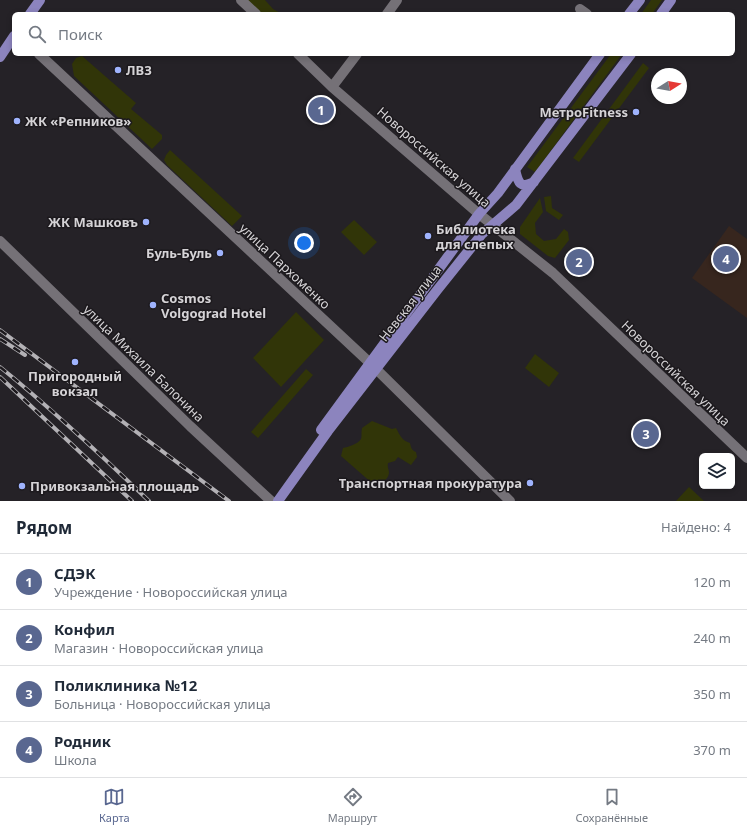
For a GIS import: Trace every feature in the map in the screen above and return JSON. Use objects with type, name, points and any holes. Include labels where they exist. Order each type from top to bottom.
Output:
[{"type":"main road","points":[[31,12],[40,0]]},
{"type":"main road","points":[[631,12],[640,0]]},
{"type":"main road","points":[[663,12],[672,0]]},
{"type":"main road","points":[[0,57],[12,39]]},
{"type":"main road","name":"Невская улица","points":[[273,500],[373,366],[479,214],[498,192],[599,56]]},
{"type":"main road","name":"Невская улица","points":[[373,366],[482,234],[516,205],[629,56]]},
{"type":"main road","points":[[515,169],[517,179],[520,184],[524,185],[534,182]]},
{"type":"street","points":[[241,0],[254,12]]},
{"type":"street","points":[[388,12],[397,0]]},
{"type":"street","name":"улица Пархоменко","points":[[41,56],[373,366],[510,501]]},
{"type":"street","name":"Новороссийская улица","points":[[300,56],[332,87],[479,214],[553,273],[747,458]]},
{"type":"street","points":[[332,87],[355,56]]},
{"type":"street","name":"улица Михаила Балонина","points":[[0,241],[190,426],[273,500]]},
{"type":"shaded area","points":[[729,226],[747,239],[747,318],[692,278]]},
{"type":"green space","points":[[244,0],[265,0],[273,9],[278,12],[257,12]]},
{"type":"green space","points":[[651,0],[662,0],[653,12],[642,12]]},
{"type":"green space","points":[[82,56],[136,103],[131,109],[162,135],[162,139],[152,149],[74,76],[72,64],[76,58]]},
{"type":"green space","points":[[610,56],[621,56],[535,172],[527,167]]},
{"type":"green space","points":[[643,63],[649,68],[579,162],[573,158]]},
{"type":"green space","points":[[170,150],[242,216],[232,226],[167,165],[164,160]]},
{"type":"green space","points":[[551,196],[552,208],[563,215],[559,220],[546,211],[544,197]]},
{"type":"green space","points":[[540,198],[543,212],[535,223],[536,234],[544,241],[556,239],[564,229],[568,232],[569,240],[555,258],[548,256],[520,234],[520,227]]},
{"type":"green space","points":[[354,220],[377,242],[364,255],[341,232]]},
{"type":"green space","points":[[296,312],[324,340],[281,387],[253,358]]},
{"type":"green space","points":[[535,354],[559,373],[549,387],[525,368]]},
{"type":"green space","points":[[306,369],[313,375],[258,438],[251,432]]},
{"type":"green space","points":[[372,421],[392,429],[396,428],[403,439],[410,443],[412,449],[416,452],[417,457],[411,465],[398,457],[395,461],[388,463],[389,473],[387,478],[381,482],[373,484],[341,456],[343,448],[360,441],[362,428]]},
{"type":"green space","points":[[689,487],[704,501],[676,501]]},
{"type":"railway","points":[[0,330],[229,501]]},
{"type":"railway","points":[[0,339],[25,355]]},
{"type":"railway","points":[[0,367],[76,432],[149,501]]},
{"type":"railway","points":[[0,377],[132,501]]},
{"type":"place","name":"ЛВЗ","points":[[118,70]]},
{"type":"place","name":"СДЭК","points":[[321,110]]},
{"type":"place","name":"МетроFitness","points":[[636,112]]},
{"type":"place","name":"ЖК «Репников»","points":[[17,121]]},
{"type":"place","name":"ЖК Машковъ","points":[[146,222]]},
{"type":"place","name":"Библиотека для слепых","points":[[428,236]]},
{"type":"place","name":"Буль-Буль","points":[[220,253]]},
{"type":"place","name":"Родник","points":[[726,259]]},
{"type":"place","name":"Конфил","points":[[579,262]]},
{"type":"place","name":"Cosmos Volgograd Hotel","points":[[153,305]]},
{"type":"place","name":"Пригородный вокзал","points":[[75,362]]},
{"type":"place","name":"Поликлиника №12","points":[[646,434]]},
{"type":"place","name":"Транспортная прокуратура","points":[[530,483]]},
{"type":"place","name":"Привокзальная площадь","points":[[22,486]]}]
